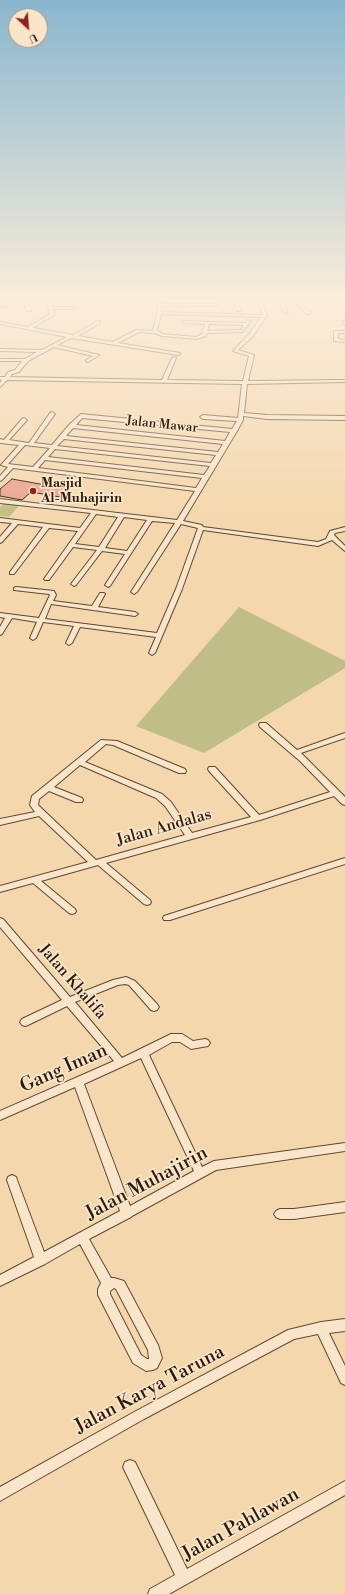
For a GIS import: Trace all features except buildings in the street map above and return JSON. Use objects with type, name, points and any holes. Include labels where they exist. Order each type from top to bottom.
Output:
[{"type":"street","points":[[0,386],[12,374]]},
{"type":"street","points":[[164,382],[167,374]]},
{"type":"street","points":[[134,592],[179,522],[234,431],[241,417],[247,374]]},
{"type":"street","points":[[0,378],[9,376],[164,382],[245,383],[345,381]]},
{"type":"street","points":[[31,444],[52,414]]},
{"type":"street","points":[[34,469],[81,416],[234,431]]},
{"type":"street","points":[[203,417],[345,418]]},
{"type":"street","points":[[3,441],[24,420]]},
{"type":"street","points":[[125,468],[156,423]]},
{"type":"street","name":"Jalan Mawar","points":[[71,426],[227,443]]},
{"type":"street","points":[[63,436],[220,454]]},
{"type":"street","points":[[3,441],[214,465]]},
{"type":"street","points":[[2,465],[23,444]]},
{"type":"street","points":[[45,458],[206,477]]},
{"type":"street","points":[[2,465],[198,490]]},
{"type":"street","points":[[0,479],[12,466]]},
{"type":"street","points":[[0,501],[151,518],[197,525],[201,528],[318,544],[327,542],[332,532],[345,529]]},
{"type":"street","points":[[47,578],[95,512]]},
{"type":"street","points":[[74,584],[101,549],[122,515]]},
{"type":"street","points":[[108,585],[151,518]]},
{"type":"street","points":[[0,520],[81,530]]},
{"type":"street","points":[[0,541],[16,522]]},
{"type":"street","points":[[12,573],[48,525]]},
{"type":"street","points":[[152,653],[201,528]]},
{"type":"street","points":[[331,536],[345,549]]},
{"type":"street","points":[[71,545],[129,553]]},
{"type":"street","points":[[16,589],[52,592],[53,595],[40,620],[33,638]]},
{"type":"street","points":[[94,608],[102,594]]},
{"type":"street","points":[[49,602],[135,614]]},
{"type":"street","points":[[0,616],[159,636]]},
{"type":"street","points":[[0,633],[9,616]]},
{"type":"street","points":[[69,644],[78,625]]},
{"type":"street","points":[[264,725],[344,800]]},
{"type":"street","points":[[295,753],[345,735]]},
{"type":"street","points":[[147,902],[96,862],[41,813],[34,805],[34,802],[47,787],[99,745],[109,742],[182,770]]},
{"type":"street","points":[[79,762],[159,796],[168,804],[190,836]]},
{"type":"street","points":[[212,769],[257,818]]},
{"type":"street","points":[[47,787],[79,800]]},
{"type":"street","name":"Jalan Andalas","points":[[0,889],[257,818],[335,793]]},
{"type":"street","points":[[0,822],[41,813]]},
{"type":"street","points":[[167,918],[345,861]]},
{"type":"street","points":[[34,879],[72,911]]},
{"type":"street","name":"Jalan Khalifa","points":[[0,921],[121,1063]]},
{"type":"street","points":[[25,1022],[69,1001],[116,982],[126,980],[132,983],[154,1007]]},
{"type":"street","name":"Gang Iman","points":[[0,1116],[177,1037],[182,1038],[191,1045],[205,1043]]},
{"type":"street","points":[[143,1053],[200,1173]]},
{"type":"street","points":[[78,1082],[127,1214]]},
{"type":"street","name":"Jalan Muhajirin","points":[[0,1281],[83,1238],[214,1166],[345,1147]]},
{"type":"street","points":[[12,1180],[41,1260]]},
{"type":"street","points":[[280,1214],[294,1214],[345,1207]]},
{"type":"street","points":[[83,1238],[108,1284]]},
{"type":"street","points":[[108,1284],[120,1285],[154,1349],[156,1358],[152,1364],[146,1365],[137,1359],[104,1295],[104,1289],[108,1284]]},
{"type":"street","name":"Jalan Karya Taruna","points":[[0,1494],[140,1415],[292,1334],[345,1325]]},
{"type":"street","points":[[321,1328],[345,1379]]},
{"type":"street","points":[[130,1467],[184,1578]]},
{"type":"street","name":"Jalan Pahlawan","points":[[155,1594],[345,1488]]},
{"type":"shaded area","points":[[4,503],[21,504],[9,517],[0,516],[0,507]]},
{"type":"shaded area","points":[[239,607],[345,661],[345,668],[204,753],[136,726]]},
{"type":"place","name":"Masjid Al-Muhajirin","points":[[33,491]]}]
